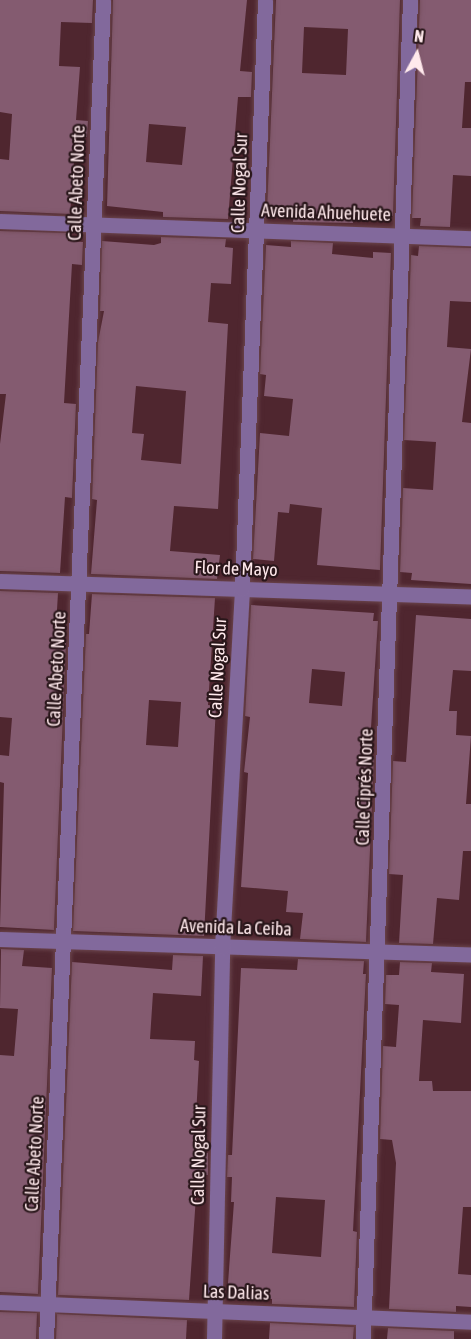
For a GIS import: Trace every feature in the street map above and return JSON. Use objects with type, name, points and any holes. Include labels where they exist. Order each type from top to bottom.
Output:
[{"type":"street","name":"Calle Abeto Norte","points":[[46,1339],[96,224],[103,0]]},
{"type":"street","name":"Calle Nogal Sur","points":[[214,1339],[222,947],[242,589],[258,230],[265,0]]},
{"type":"street","name":"Calle Ciprés Norte","points":[[363,1339],[405,236],[410,0]]},
{"type":"street","name":"Avenida Ahuehuete","points":[[0,221],[471,238]]},
{"type":"street","name":"Flor de Mayo","points":[[0,581],[471,597]]},
{"type":"street","name":"Avenida La Ceiba","points":[[0,939],[471,955]]},
{"type":"street","name":"Las Dalias","points":[[0,1302],[471,1322]]},
{"type":"building","points":[[0,0],[93,0],[92,23],[61,22],[59,66],[80,67],[76,120],[88,121],[87,137],[76,136],[70,214],[0,211],[0,159],[9,160],[12,114],[0,112]]},
{"type":"building","points":[[113,0],[247,0],[240,71],[252,72],[251,97],[238,97],[228,219],[163,217],[163,212],[107,206]],"holes":[[[149,124],[186,127],[182,165],[146,162]]]},
{"type":"building","points":[[276,0],[400,0],[393,216],[354,214],[353,223],[293,222],[294,211],[267,209]],"holes":[[[304,27],[348,29],[346,75],[302,73]]]},
{"type":"building","points":[[420,0],[471,0],[471,82],[465,82],[462,128],[471,128],[471,176],[453,175],[450,227],[420,226],[421,218],[412,218]]},
{"type":"building","points":[[0,231],[68,233],[68,241],[83,242],[82,265],[72,264],[64,403],[76,404],[72,498],[65,497],[60,573],[0,571],[0,444],[6,394],[0,394]]},
{"type":"building","points":[[161,237],[226,239],[225,247],[233,248],[231,284],[211,283],[208,322],[228,324],[218,509],[174,506],[170,551],[220,555],[217,579],[91,574],[97,500],[92,499],[98,342],[104,311],[100,311],[102,241],[154,245],[161,243]],"holes":[[[136,386],[186,391],[181,464],[141,460],[144,434],[132,433]]]},
{"type":"building","points":[[291,241],[333,243],[332,254],[373,258],[373,252],[391,253],[380,570],[317,565],[322,508],[290,504],[289,513],[278,512],[274,561],[253,559],[260,433],[289,436],[293,399],[264,396],[266,375],[260,374],[266,245],[291,247]]},
{"type":"building","points":[[419,246],[471,248],[471,302],[450,301],[447,347],[471,349],[462,422],[471,423],[471,584],[411,580],[412,573],[400,572],[403,488],[433,490],[436,442],[404,440],[411,255],[418,256]]},
{"type":"building","points":[[0,591],[58,593],[55,643],[66,643],[54,930],[0,927],[4,783],[0,782],[0,755],[9,756],[12,718],[0,717]]},
{"type":"building","points":[[92,594],[215,598],[208,705],[216,706],[204,936],[73,931],[86,634],[89,634]],"holes":[[[149,700],[181,702],[178,747],[146,745]]]},
{"type":"building","points":[[251,605],[374,613],[373,621],[378,621],[369,758],[374,759],[366,942],[300,939],[303,913],[286,912],[288,891],[241,887],[248,773],[244,772],[250,717],[245,716]],"holes":[[[312,669],[345,672],[342,706],[309,703]]]},
{"type":"building","points":[[416,615],[471,619],[471,671],[453,670],[449,711],[457,711],[456,735],[471,736],[466,804],[471,804],[471,851],[463,851],[459,900],[437,898],[433,944],[399,943],[403,875],[389,874],[393,761],[406,762]]},
{"type":"building","points":[[1,949],[24,950],[22,966],[52,968],[38,1294],[0,1292],[0,1055],[14,1056],[18,1009],[0,1008]]},
{"type":"building","points":[[173,955],[203,956],[201,996],[153,993],[150,1039],[195,1041],[194,1060],[199,1061],[194,1153],[208,1153],[208,1175],[199,1175],[197,1181],[189,1300],[58,1295],[72,962],[172,970]]},
{"type":"building","points":[[298,959],[364,961],[363,974],[366,974],[353,1231],[357,1232],[354,1307],[272,1304],[272,1299],[227,1296],[234,1202],[231,1202],[232,1177],[227,1177],[228,1155],[232,1155],[241,968],[297,970]],"holes":[[[276,1197],[325,1200],[321,1257],[272,1253]]]},
{"type":"building","points":[[400,962],[432,963],[431,972],[464,974],[461,1023],[423,1020],[419,1081],[432,1081],[433,1091],[471,1091],[471,1207],[463,1207],[458,1274],[471,1275],[471,1307],[456,1306],[456,1312],[389,1309],[396,1163],[392,1140],[380,1139],[383,1046],[396,1047],[399,1005],[385,1004],[386,975],[399,975]]},
{"type":"building","points":[[0,1312],[37,1313],[36,1339],[0,1339]]},
{"type":"building","points":[[57,1314],[187,1320],[186,1339],[56,1339]]},
{"type":"building","points":[[270,1323],[354,1327],[353,1339],[269,1339]]},
{"type":"building","points":[[388,1328],[454,1331],[454,1339],[387,1339]]}]
